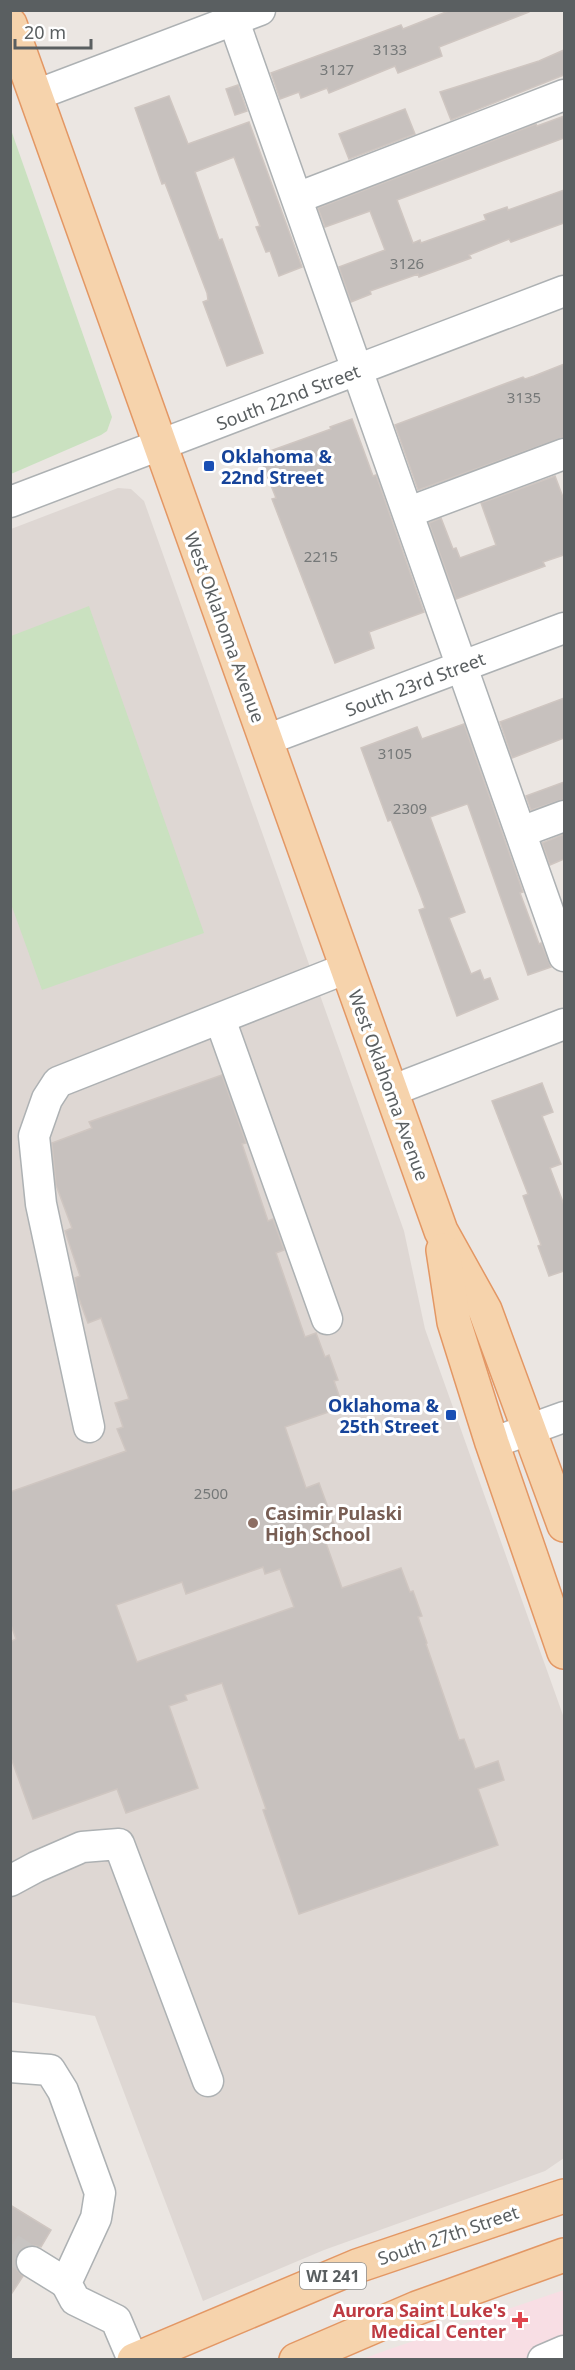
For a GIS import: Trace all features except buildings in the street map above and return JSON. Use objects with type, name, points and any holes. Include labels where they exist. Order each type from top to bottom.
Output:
[{"type":"main road","name":"West Oklahoma Avenue","points":[[10,24],[441,1231],[485,1310],[564,1526]]},
{"type":"main road","name":"West Oklahoma Avenue","points":[[441,1231],[454,1322],[492,1443],[564,1652]]},
{"type":"main road","points":[[550,2200],[564,2178]]},
{"type":"main road","name":"South 27th Street","points":[[133,2360],[357,2266],[550,2200]]},
{"type":"main road","points":[[296,2360],[417,2308],[564,2255]]},
{"type":"street","points":[[36,95],[241,14],[297,198],[564,956]]},
{"type":"street","points":[[297,198],[564,95]]},
{"type":"street","name":"South 22nd Street","points":[[10,502],[564,291]]},
{"type":"street","points":[[409,512],[564,454]]},
{"type":"street","name":"South 23rd Street","points":[[266,740],[564,628]]},
{"type":"street","points":[[521,832],[564,816]]},
{"type":"street","points":[[89,1427],[41,1204],[34,1136],[47,1099],[58,1082],[347,968]]},
{"type":"street","points":[[220,1018],[327,1319]]},
{"type":"street","points":[[391,1091],[564,1024]]},
{"type":"street","points":[[492,1443],[564,1417]]},
{"type":"street","points":[[10,1881],[82,1847],[119,1844],[208,2081]]},
{"type":"street","points":[[10,2067],[50,2070],[63,2091],[100,2193],[96,2218],[66,2283]]},
{"type":"street","points":[[32,2262],[66,2283],[75,2300],[116,2320],[133,2360]]},
{"type":"street","points":[[543,2360],[564,2351]]},
{"type":"shaded area","name":"Casimir Pulaski High School","points":[[118,488],[131,489],[144,501],[404,1231],[425,1329],[564,1718],[564,2158],[545,2171],[324,2250],[203,2301],[95,2016],[11,2002],[11,529]]},
{"type":"shaded area","name":"Aurora Saint Luke's Medical Center","points":[[564,2290],[564,2359],[360,2360],[387,2350]]},
{"type":"green space","points":[[10,127],[112,417],[107,431],[101,435],[11,474]]},
{"type":"green space","points":[[89,606],[204,933],[42,990],[11,904],[11,636]]},
{"type":"tunnel","points":[[10,2248],[32,2262]]},
{"type":"place","name":"Oklahoma & 22nd Street","points":[[209,466]]},
{"type":"place","name":"Oklahoma & 25th Street","points":[[451,1415]]},
{"type":"place","name":"Casimir Pulaski High School","points":[[253,1523]]},
{"type":"place","name":"Aurora Saint Luke's Medical Center","points":[[520,2320]]}]
